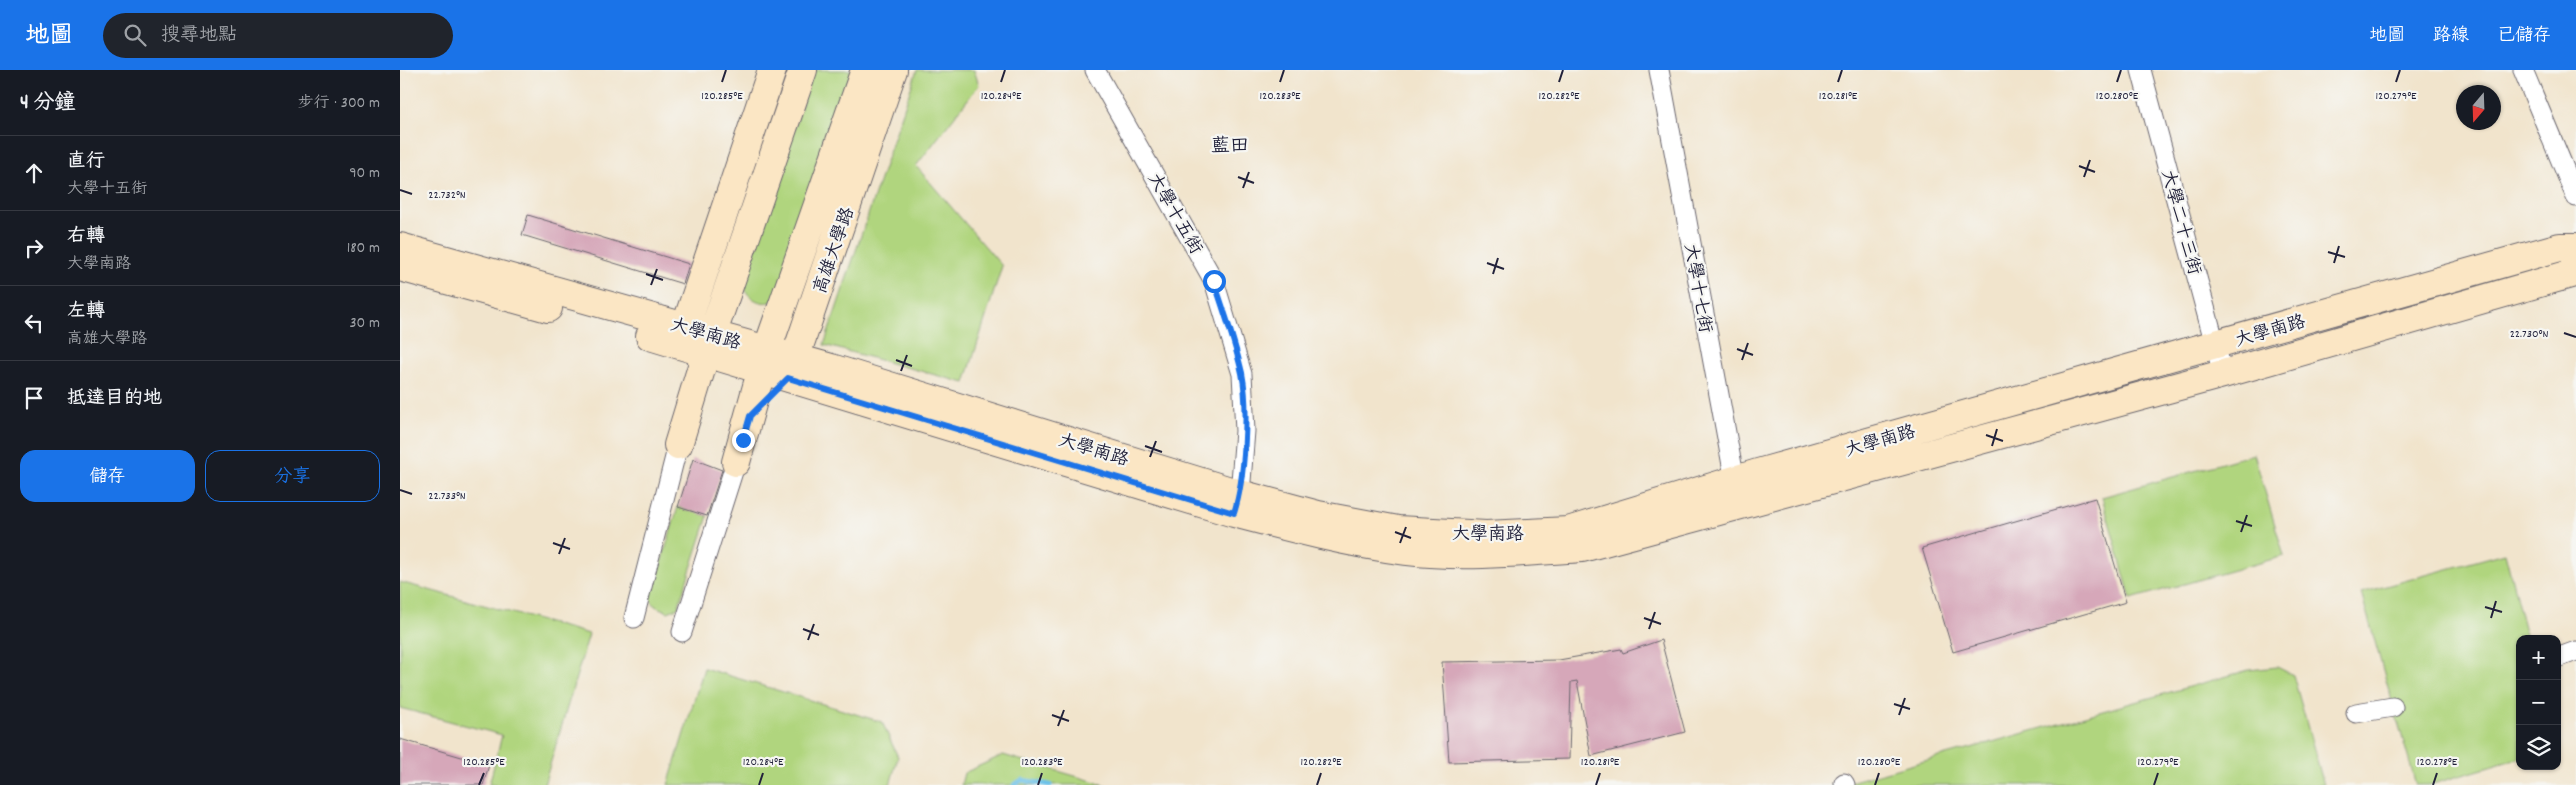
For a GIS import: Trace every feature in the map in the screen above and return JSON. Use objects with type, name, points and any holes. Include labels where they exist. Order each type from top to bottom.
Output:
[{"type":"street","points":[[692,396],[682,336],[772,70]]},
{"type":"street","points":[[634,618],[692,396],[803,70]]},
{"type":"street","name":"高雄大學路","points":[[736,462],[765,360],[865,70]]},
{"type":"street","name":"高雄大學路","points":[[750,416],[792,368],[893,70]]},
{"type":"street","name":"大學十五街","points":[[1095,70],[1214,281],[1242,374],[1245,431],[1237,504]]},
{"type":"street","name":"大學十七街","points":[[1659,70],[1737,493]]},
{"type":"street","name":"大學二十三街","points":[[2141,70],[2223,374]]},
{"type":"street","points":[[2523,70],[2576,198]]},
{"type":"street","name":"大學南路","points":[[400,247],[682,336],[1237,504],[1318,515],[1398,530],[1486,535],[1568,531],[1737,493],[2223,374],[2574,273],[2576,270]]},
{"type":"street","name":"大學南路","points":[[1737,493],[2215,346],[2560,247],[2576,247]]},
{"type":"street","name":"大學南路","points":[[400,267],[682,336]]},
{"type":"street","points":[[682,632],[736,462]]},
{"type":"street","points":[[2561,657],[2576,651]]},
{"type":"street","points":[[2356,712],[2393,707]]},
{"type":"green space","points":[[813,70],[859,70],[774,301],[760,302],[748,295],[743,287]]},
{"type":"green space","points":[[917,70],[974,70],[979,85],[916,166],[1002,266],[965,383],[824,345]]},
{"type":"green space","points":[[2254,454],[2284,556],[2131,599],[2102,497]]},
{"type":"green space","points":[[678,507],[708,516],[678,608],[668,612],[655,606],[650,599]]},
{"type":"green space","points":[[2505,553],[2526,635],[2516,635],[2516,759],[2429,785],[2416,785],[2361,593]]},
{"type":"green space","points":[[400,582],[589,634],[544,785],[489,785],[502,735],[400,708]]},
{"type":"green space","points":[[2277,667],[2293,675],[2324,785],[1839,785],[2249,670]]},
{"type":"green space","points":[[704,668],[882,722],[898,757],[890,785],[668,785]]},
{"type":"green space","points":[[1003,755],[1106,785],[961,785],[964,773]]},
{"type":"building","points":[[528,215],[689,264],[683,284],[522,235]]},
{"type":"building","points":[[693,459],[722,470],[707,516],[678,507]]},
{"type":"building","points":[[2095,498],[2126,602],[1953,652],[1922,548]]},
{"type":"building","points":[[1661,640],[1685,732],[1591,756],[1577,681],[1571,682],[1569,759],[1449,762],[1442,662],[1559,660],[1621,649],[1623,653]]},
{"type":"building","points":[[400,739],[489,765],[483,785],[400,785]]},
{"type":"waterway","points":[[1014,785],[1022,780],[1050,785]]},
{"type":"district","name":"藍田","points":[[1230,144]]},
{"type":"route","points":[[743,440],[750,416],[788,378],[1234,513],[1240,494],[1245,431],[1242,374],[1214,281]]}]
